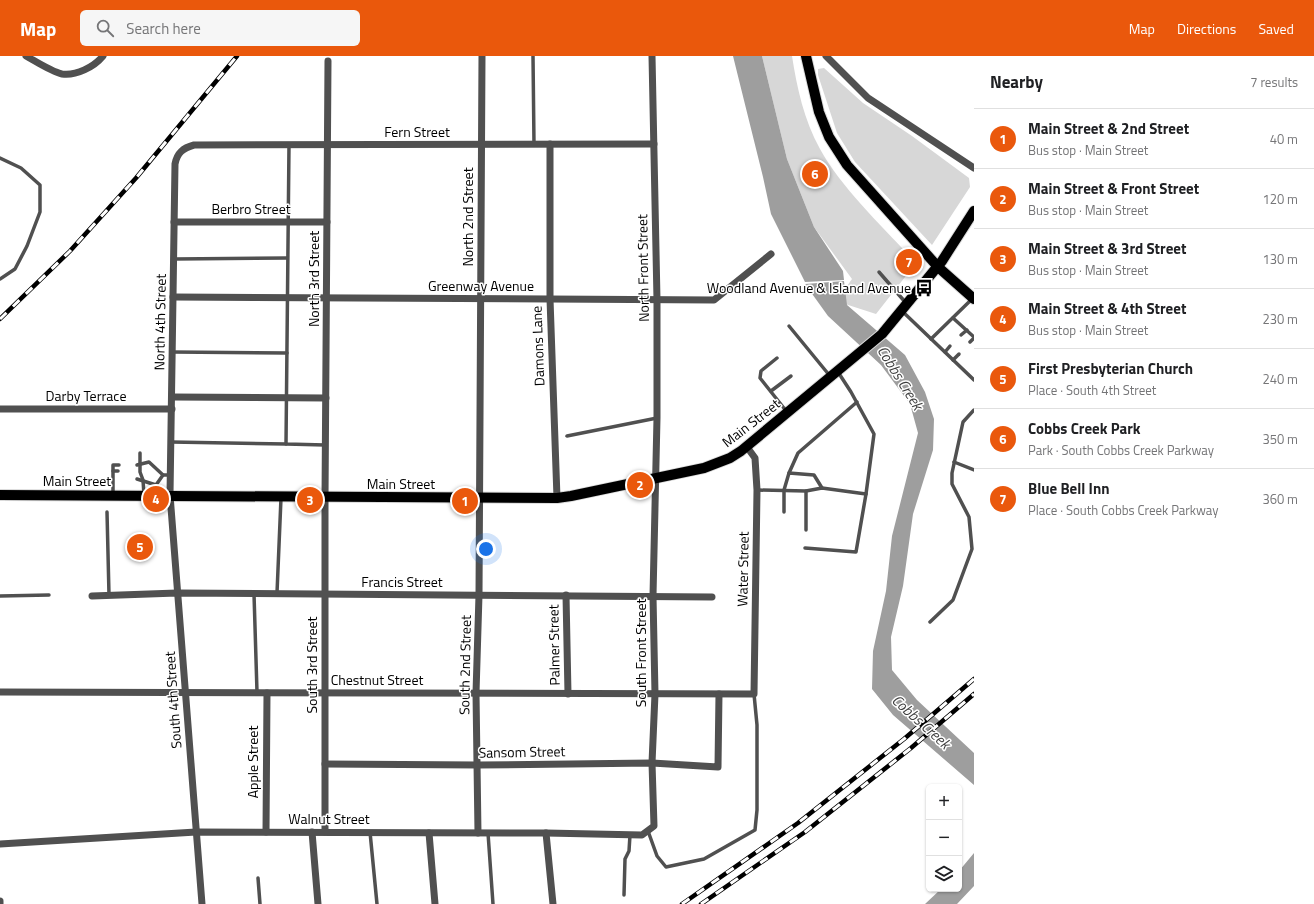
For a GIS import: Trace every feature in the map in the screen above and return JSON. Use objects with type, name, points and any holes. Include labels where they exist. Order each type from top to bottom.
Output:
[{"type":"main road","points":[[806,56],[819,112],[837,151],[847,165],[938,266],[973,299]]},
{"type":"main road","name":"Main Street","points":[[0,495],[557,498],[655,479],[718,464],[747,447],[875,340],[904,308],[938,266],[974,211]]},
{"type":"street","points":[[26,56],[61,74],[76,73],[98,62],[103,56]]},
{"type":"street","name":"North 2nd Street","points":[[480,498],[482,56]]},
{"type":"street","name":"North Front Street","points":[[652,56],[657,300],[657,418],[655,479]]},
{"type":"street","points":[[826,56],[868,98],[974,168]]},
{"type":"street","name":"North 3rd Street","points":[[325,497],[328,62]]},
{"type":"street","name":"Damons Lane","points":[[550,144],[550,299],[557,498]]},
{"type":"street","name":"Fern Street","points":[[181,151],[194,145],[654,144]]},
{"type":"street","name":"North 4th Street","points":[[170,495],[167,475],[171,442],[172,410],[175,164],[178,154],[181,151]]},
{"type":"street","name":"Berbro Street","points":[[174,222],[327,222]]},
{"type":"street","name":"Greenway Avenue","points":[[173,297],[714,300],[771,254]]},
{"type":"street","points":[[172,397],[326,398]]},
{"type":"street","name":"Darby Terrace","points":[[0,409],[172,410]]},
{"type":"street","name":"Water Street","points":[[747,447],[755,458],[757,490],[754,694]]},
{"type":"street","name":"South Front Street","points":[[654,826],[652,763],[655,694],[653,596],[655,479]]},
{"type":"street","name":"South 4th Street","points":[[170,495],[202,904]]},
{"type":"street","name":"South 3rd Street","points":[[325,497],[325,832]]},
{"type":"street","name":"South 2nd Street","points":[[478,833],[476,693],[480,595],[480,498]]},
{"type":"street","name":"Francis Street","points":[[92,596],[177,593],[712,597]]},
{"type":"street","name":"Palmer Street","points":[[566,595],[568,694]]},
{"type":"street","name":"Chestnut Street","points":[[0,692],[754,694]]},
{"type":"street","name":"Apple Street","points":[[266,832],[267,693]]},
{"type":"street","name":"Sansom Street","points":[[325,764],[478,765],[652,763],[718,767],[719,694]]},
{"type":"street","name":"Walnut Street","points":[[0,844],[196,832],[546,833],[642,835],[654,826]]},
{"type":"street","points":[[312,832],[318,904]]},
{"type":"street","points":[[429,833],[435,904]]},
{"type":"street","points":[[546,833],[553,904]]},
{"type":"lane","points":[[533,56],[534,144]]},
{"type":"lane","points":[[286,444],[288,145]]},
{"type":"lane","points":[[0,158],[21,168],[40,184],[40,212],[27,246],[14,269],[0,279]]},
{"type":"lane","points":[[174,258],[288,258]]},
{"type":"lane","points":[[879,272],[904,308],[932,339],[974,380]]},
{"type":"lane","points":[[932,339],[973,299]]},
{"type":"lane","points":[[953,318],[974,337],[970,342]]},
{"type":"lane","points":[[788,326],[834,374],[857,402],[874,434],[856,552],[805,548]]},
{"type":"lane","points":[[962,335],[966,330]]},
{"type":"lane","points":[[945,352],[950,346]]},
{"type":"lane","points":[[172,352],[287,353]]},
{"type":"lane","points":[[953,360],[958,354]]},
{"type":"lane","points":[[777,358],[762,371],[760,378],[788,412]]},
{"type":"lane","points":[[970,377],[974,373]]},
{"type":"lane","points":[[771,391],[791,376]]},
{"type":"lane","points":[[784,512],[784,490],[789,473],[798,453],[857,402]]},
{"type":"lane","points":[[930,622],[953,600],[972,549],[969,517],[952,484],[954,462],[963,422],[974,410]]},
{"type":"lane","points":[[567,436],[657,418]]},
{"type":"lane","points":[[171,442],[325,444]]},
{"type":"lane","points":[[140,453],[138,472],[143,480],[144,495]]},
{"type":"lane","points":[[137,479],[156,485],[167,475],[149,462],[139,465]]},
{"type":"lane","points":[[954,462],[974,470]]},
{"type":"lane","points":[[113,495],[113,465],[119,465]]},
{"type":"lane","points":[[113,471],[118,471]]},
{"type":"lane","points":[[789,473],[814,474],[822,488]]},
{"type":"lane","points":[[113,479],[118,479]]},
{"type":"lane","points":[[757,490],[806,491],[822,488],[866,494]]},
{"type":"lane","points":[[806,491],[806,530]]},
{"type":"lane","points":[[277,594],[281,496]]},
{"type":"lane","points":[[107,512],[109,595]]},
{"type":"lane","points":[[254,594],[257,692]]},
{"type":"lane","points":[[0,596],[49,595]]},
{"type":"lane","points":[[648,831],[657,856],[666,867],[704,859],[755,830],[757,810],[757,725],[754,694]]},
{"type":"lane","points":[[370,832],[377,904]]},
{"type":"lane","points":[[488,833],[493,904]]},
{"type":"lane","points":[[624,895],[625,860],[630,851],[630,835]]},
{"type":"lane","points":[[258,878],[260,904]]},
{"type":"shaded area","points":[[762,56],[792,56],[796,80],[805,115],[820,149],[829,164],[852,194],[916,263],[876,314],[842,303],[840,296],[852,279],[814,227],[787,159]]},
{"type":"shaded area","points":[[824,68],[863,103],[912,136],[969,178],[970,187],[932,245],[855,162],[837,133],[818,75],[818,69]]},
{"type":"water","points":[[733,56],[762,56],[787,159],[814,227],[843,271],[844,280],[805,282],[771,214]]},
{"type":"water","name":"Cobbs Creek","points":[[844,281],[847,305],[905,355],[925,392],[934,419],[933,450],[913,514],[903,586],[891,637],[892,670],[917,700],[974,753],[974,785],[893,715],[872,689],[873,651],[886,591],[892,536],[918,433],[910,404],[881,365],[828,316],[805,284]]},
{"type":"water","points":[[974,853],[974,886],[957,904],[925,904],[938,892],[962,892],[962,867]]},
{"type":"tram line","points":[[0,492],[557,495],[703,465],[728,456],[739,449],[877,334],[937,265],[974,207]]},
{"type":"tram line","points":[[881,339],[903,313]]},
{"type":"tram line","points":[[587,496],[679,477]]},
{"type":"tram line","points":[[0,498],[526,501]]},
{"type":"railway","points":[[0,319],[70,251],[136,178],[237,56]]},
{"type":"railway","points":[[682,904],[798,823],[904,739],[974,679]]},
{"type":"railway","points":[[701,904],[805,832],[911,748],[974,694]]},
{"type":"place","name":"Cobbs Creek Park","points":[[815,174]]},
{"type":"place","name":"Blue Bell Inn","points":[[909,262]]},
{"type":"place","name":"Woodland Avenue & Island Avenue","points":[[924,288]]},
{"type":"place","name":"Main Street & Front Street","points":[[640,485]]},
{"type":"place","name":"Main Street & 4th Street","points":[[156,499]]},
{"type":"place","name":"Main Street & 3rd Street","points":[[310,500]]},
{"type":"place","name":"Main Street & 2nd Street","points":[[465,501]]},
{"type":"place","name":"First Presbyterian Church","points":[[140,547]]}]
